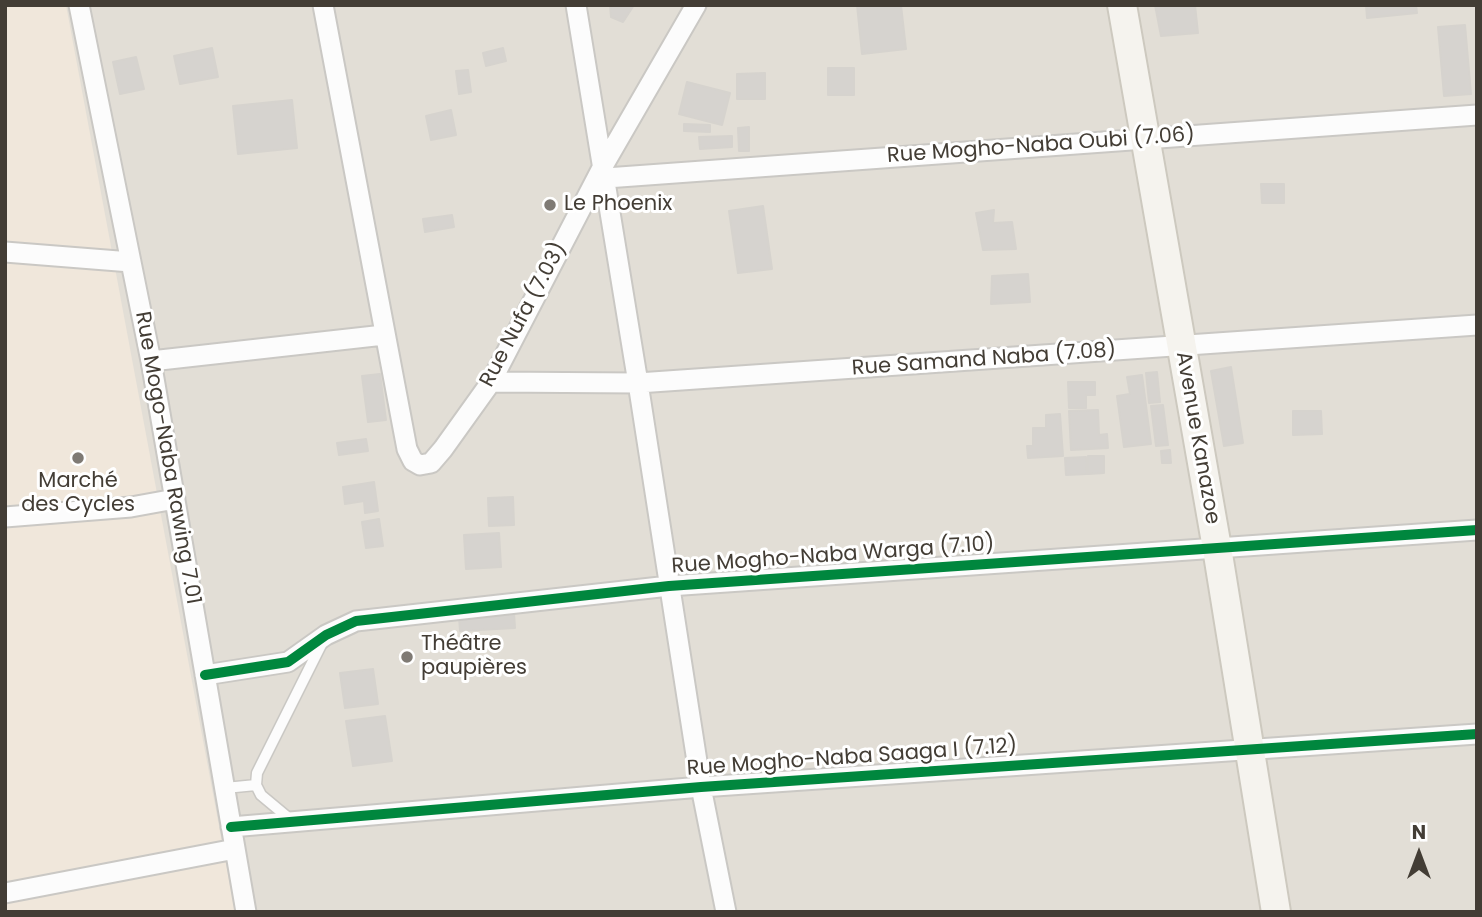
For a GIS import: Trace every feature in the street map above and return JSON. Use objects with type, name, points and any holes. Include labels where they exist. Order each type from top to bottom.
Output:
[{"type":"street","name":"Rue Mogo-Naba Rawing 7.01","points":[[79,5],[151,361],[246,912]]},
{"type":"street","points":[[151,361],[384,335],[323,5]]},
{"type":"street","points":[[576,5],[701,787],[726,912]]},
{"type":"street","name":"Rue Nufa (7.03)","points":[[384,335],[407,449],[413,461],[420,465],[431,463],[491,382],[696,5]]},
{"type":"street","name":"Avenue Kanazoe","points":[[1122,5],[1217,548],[1276,912]]},
{"type":"street","name":"Rue Mogho-Naba Oubi (7.06)","points":[[604,172],[1477,115]]},
{"type":"street","points":[[5,252],[131,262]]},
{"type":"street","name":"Rue Samand Naba (7.08)","points":[[491,382],[638,383],[1477,325]]},
{"type":"street","points":[[5,517],[131,507],[176,499]]},
{"type":"street","name":"Rue Mogho-Naba Warga (7.10)","points":[[205,675],[288,662],[326,635],[356,621],[669,586],[1477,530]]},
{"type":"street","name":"Rue Mogho-Naba Saaga I (7.12)","points":[[231,827],[701,787],[1477,734]]},
{"type":"street","points":[[5,893],[235,849]]},
{"type":"lane","points":[[292,822],[261,795],[256,785],[257,774],[326,635]]},
{"type":"lane","points":[[225,788],[256,785]]},
{"type":"shaded area","points":[[5,5],[1477,5],[1477,912],[5,912]]},
{"type":"shaded area","name":"Marché des Cycles","points":[[5,5],[66,5],[235,912],[5,912]]},
{"type":"building","points":[[610,5],[634,5],[623,22],[611,17]]},
{"type":"building","points":[[857,5],[901,5],[906,49],[862,54]]},
{"type":"building","points":[[1155,5],[1195,5],[1198,33],[1161,36]]},
{"type":"building","points":[[1366,5],[1416,5],[1417,13],[1367,18]]},
{"type":"building","points":[[1465,25],[1471,94],[1444,96],[1438,27]]},
{"type":"building","points":[[212,48],[218,77],[180,84],[174,56]]},
{"type":"building","points":[[503,48],[506,61],[486,66],[483,53]]},
{"type":"building","points":[[136,57],[144,89],[120,94],[113,62]]},
{"type":"building","points":[[828,68],[854,68],[854,95],[828,95]]},
{"type":"building","points":[[468,70],[471,92],[459,94],[456,71]]},
{"type":"building","points":[[765,73],[765,99],[737,99],[737,74]]},
{"type":"building","points":[[687,82],[730,93],[722,125],[679,114]]},
{"type":"building","points":[[292,100],[297,148],[238,154],[233,106]]},
{"type":"building","points":[[451,110],[456,135],[431,140],[426,116]]},
{"type":"building","points":[[684,124],[710,125],[710,132],[684,131]]},
{"type":"building","points":[[749,127],[749,151],[739,151],[738,128]]},
{"type":"building","points":[[732,136],[732,147],[700,149],[699,137]]},
{"type":"building","points":[[1261,184],[1284,184],[1284,203],[1262,203]]},
{"type":"building","points":[[763,206],[772,269],[738,273],[729,211]]},
{"type":"building","points":[[994,210],[993,223],[1012,222],[1016,249],[983,250],[976,213]]},
{"type":"building","points":[[452,215],[454,227],[425,232],[423,219]]},
{"type":"building","points":[[1028,274],[1030,302],[991,304],[992,276]]},
{"type":"building","points":[[1231,367],[1243,443],[1224,446],[1211,371]]},
{"type":"building","points":[[1157,372],[1160,402],[1149,403],[1146,373]]},
{"type":"building","points":[[380,374],[386,420],[368,422],[362,376]]},
{"type":"building","points":[[1142,375],[1151,444],[1124,447],[1117,396],[1130,394],[1127,377]]},
{"type":"building","points":[[1068,382],[1095,382],[1095,395],[1086,395],[1086,408],[1069,408]]},
{"type":"building","points":[[1163,405],[1168,445],[1156,446],[1151,406]]},
{"type":"building","points":[[1098,410],[1099,435],[1107,434],[1108,448],[1071,450],[1069,411]]},
{"type":"building","points":[[1293,411],[1321,411],[1322,434],[1293,435]]},
{"type":"building","points":[[1060,414],[1063,456],[1028,458],[1027,446],[1033,446],[1033,428],[1046,428],[1046,415]]},
{"type":"building","points":[[366,439],[368,451],[339,455],[337,443]]},
{"type":"building","points":[[1170,450],[1171,463],[1162,463],[1161,451]]},
{"type":"building","points":[[1088,456],[1104,456],[1104,473],[1088,474]]},
{"type":"building","points":[[1086,457],[1087,474],[1066,475],[1065,458]]},
{"type":"building","points":[[374,482],[378,511],[365,513],[364,501],[345,504],[343,487]]},
{"type":"building","points":[[513,497],[514,525],[489,526],[488,498]]},
{"type":"building","points":[[379,519],[383,546],[366,548],[362,522]]},
{"type":"building","points":[[499,533],[501,567],[466,569],[464,535]]},
{"type":"building","points":[[514,613],[515,628],[460,631],[459,617]]},
{"type":"building","points":[[373,669],[378,704],[345,708],[340,673]]},
{"type":"building","points":[[385,716],[392,761],[353,766],[346,721]]},
{"type":"cycle path","points":[[205,675],[288,662],[326,635],[356,621],[669,586],[1477,530]]},
{"type":"cycle path","points":[[231,827],[701,787],[1477,734]]},
{"type":"place","name":"Le Phoenix","points":[[550,205]]},
{"type":"place","name":"Marché des Cycles","points":[[78,458]]},
{"type":"place","name":"Théâtre paupières","points":[[407,657]]}]
